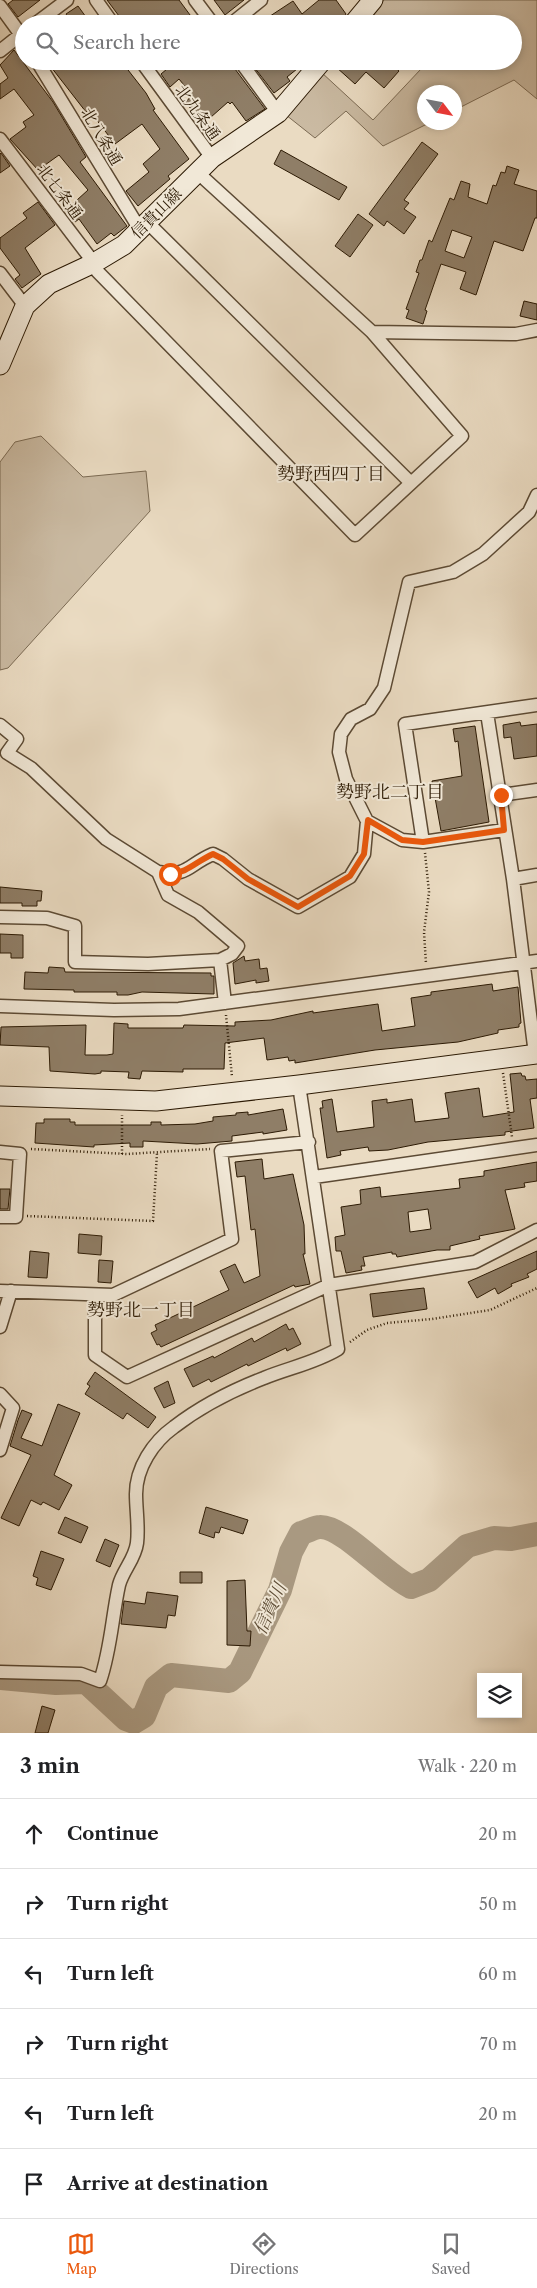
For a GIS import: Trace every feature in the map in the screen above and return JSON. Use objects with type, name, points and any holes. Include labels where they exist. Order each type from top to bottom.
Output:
[{"type":"street","points":[[47,15],[67,0]]},
{"type":"street","points":[[96,0],[107,15]]},
{"type":"street","points":[[195,0],[206,15]]},
{"type":"street","points":[[242,15],[261,0]]},
{"type":"street","points":[[360,15],[373,0]]},
{"type":"street","points":[[0,6],[15,25]]},
{"type":"street","points":[[0,51],[15,41]]},
{"type":"street","name":"北八条通","points":[[43,70],[143,225],[411,484]]},
{"type":"street","name":"北九条通","points":[[148,70],[212,158]]},
{"type":"street","points":[[247,70],[278,113]]},
{"type":"street","name":"信貴山線","points":[[0,365],[25,306],[49,284],[94,263],[124,244],[212,158],[278,113],[314,70]]},
{"type":"street","name":"北七条通","points":[[0,139],[94,263],[97,271],[355,535],[411,484]]},
{"type":"street","points":[[198,172],[372,332],[462,436],[411,484]]},
{"type":"street","points":[[0,273],[25,306]]},
{"type":"street","points":[[372,332],[516,334],[537,330]]},
{"type":"street","points":[[504,830],[423,842],[402,840],[368,820],[346,779],[339,752],[341,734],[350,719],[370,709],[384,688],[409,582],[454,572],[484,554],[529,512],[537,495]]},
{"type":"street","points":[[423,842],[406,724],[537,705]]},
{"type":"street","points":[[0,1096],[156,1101],[300,1085],[536,1054],[513,879],[504,830],[501,795],[488,713]]},
{"type":"street","points":[[0,725],[17,739],[7,753],[31,768],[106,839],[158,872],[182,874],[213,854],[223,859],[248,879],[298,907],[350,876],[364,854],[368,820]]},
{"type":"street","points":[[501,795],[537,790]]},
{"type":"street","points":[[0,918],[47,918],[75,926],[75,962],[148,964],[220,960],[232,954],[238,946],[198,912],[168,896],[158,872]]},
{"type":"street","points":[[513,879],[537,875]]},
{"type":"street","points":[[220,960],[225,1004]]},
{"type":"street","points":[[0,1006],[114,1010],[178,1009],[537,961]]},
{"type":"street","points":[[0,1672],[80,1674],[100,1681],[113,1630],[120,1583],[135,1554],[137,1542],[136,1491],[141,1468],[160,1438],[174,1426],[228,1394],[264,1378],[326,1356],[338,1349],[300,1085]]},
{"type":"street","points":[[0,1327],[6,1291],[95,1296],[113,1295],[232,1239],[221,1151],[309,1142]]},
{"type":"street","points":[[314,1177],[537,1145]]},
{"type":"street","points":[[0,1152],[20,1154],[16,1217],[0,1217]]},
{"type":"street","points":[[95,1296],[95,1355],[127,1377],[329,1285],[475,1262],[537,1230]]},
{"type":"street","points":[[0,1394],[13,1408],[0,1450]]},
{"type":"path","points":[[423,842],[429,892],[424,932],[427,976]]},
{"type":"path","points":[[225,1004],[233,1082]]},
{"type":"path","points":[[502,1067],[514,1148]]},
{"type":"path","points":[[122,1109],[122,1154]]},
{"type":"path","points":[[30,1149],[122,1154],[212,1149],[221,1151]]},
{"type":"path","points":[[27,1216],[153,1221],[157,1153]]},
{"type":"path","points":[[338,1349],[367,1330],[386,1323],[432,1319],[490,1310],[537,1288]]},
{"type":"shaded area","points":[[384,0],[537,0],[537,99],[514,80],[462,106],[462,85],[417,85],[417,129],[383,146],[346,111],[315,138],[286,115],[321,72],[373,120],[420,70],[522,70],[522,15],[372,15]]},
{"type":"shaded area","points":[[41,436],[83,477],[146,471],[150,511],[8,668],[0,670],[0,462],[15,442]]},
{"type":"building","points":[[13,0],[40,0],[21,15],[16,15],[8,4]]},
{"type":"building","points":[[107,0],[179,0],[190,15],[118,15]]},
{"type":"building","points":[[214,0],[244,0],[225,15]]},
{"type":"building","points":[[319,0],[336,0],[346,14],[272,15],[293,1],[302,14]]},
{"type":"building","points":[[78,6],[84,15],[67,15]]},
{"type":"building","points":[[14,50],[15,70],[29,70],[53,102],[86,157],[80,162],[127,226],[114,236],[111,233],[97,244],[79,219],[75,222],[66,210],[88,190],[59,155],[38,170],[10,139],[26,127],[23,122],[34,115],[14,89],[0,99],[0,84],[8,78],[0,65]]},
{"type":"building","points":[[53,70],[128,70],[146,93],[155,109],[153,110],[189,159],[168,176],[170,179],[138,206],[126,191],[149,172],[143,164],[160,149],[142,124],[115,144],[89,110],[86,112]]},
{"type":"building","points":[[166,70],[236,70],[265,109],[246,121],[232,102],[230,104],[228,102],[202,125],[186,102],[192,95],[179,79],[170,87],[161,74]]},
{"type":"building","points":[[256,70],[296,70],[287,77],[290,81],[274,93]]},
{"type":"building","points":[[339,70],[399,71],[384,88],[366,72],[355,84]]},
{"type":"building","points":[[422,142],[438,154],[404,200],[409,203],[404,209],[416,217],[404,234],[387,221],[384,226],[369,214]]},
{"type":"building","points":[[281,150],[347,187],[339,200],[274,164]]},
{"type":"building","points":[[0,154],[10,166],[0,173]]},
{"type":"building","points":[[507,166],[519,170],[514,184],[537,191],[537,218],[535,218],[523,251],[494,241],[476,295],[460,289],[466,272],[441,264],[425,310],[427,311],[423,324],[406,318],[409,310],[406,309],[419,273],[416,272],[420,260],[422,260],[429,240],[432,242],[450,198],[454,200],[461,181],[470,184],[468,197],[487,204],[493,185],[496,186],[501,172],[505,173]],"holes":[[[452,230],[472,237],[464,258],[445,251]]]},
{"type":"building","points":[[38,202],[55,225],[25,248],[41,274],[22,288],[15,279],[20,275],[0,248],[0,238],[27,218],[23,213]]},
{"type":"building","points":[[358,214],[373,225],[350,257],[335,246]]},
{"type":"building","points":[[524,301],[537,304],[537,320],[520,316]]},
{"type":"building","points":[[520,722],[521,726],[537,724],[537,756],[514,759],[511,737],[504,738],[503,725]]},
{"type":"building","points":[[475,726],[489,822],[441,831],[432,781],[462,776],[458,741],[455,742],[453,729]]},
{"type":"building","points":[[0,887],[42,891],[41,901],[37,901],[37,906],[22,906],[22,903],[0,903]]},
{"type":"building","points":[[0,934],[23,935],[23,958],[11,958],[11,953],[0,953]]},
{"type":"building","points":[[244,956],[245,961],[259,959],[260,969],[267,968],[269,981],[256,983],[256,980],[235,984],[233,963]]},
{"type":"building","points":[[49,967],[64,968],[65,972],[211,973],[211,976],[214,976],[214,994],[142,992],[117,995],[117,992],[24,989],[25,972],[48,973]]},
{"type":"building","points":[[492,984],[493,991],[518,987],[521,1023],[519,1027],[498,1030],[498,1033],[458,1042],[375,1050],[295,1063],[295,1060],[289,1061],[288,1057],[267,1060],[264,1038],[225,1043],[224,1069],[183,1069],[183,1072],[142,1071],[140,1079],[128,1078],[129,1072],[101,1071],[101,1073],[95,1074],[50,1071],[49,1047],[0,1045],[1,1027],[86,1025],[85,1055],[107,1055],[113,1054],[114,1023],[128,1024],[128,1028],[183,1028],[184,1025],[235,1026],[235,1022],[271,1020],[313,1011],[313,1013],[378,1004],[382,1031],[415,1026],[411,998],[431,995],[431,992]]},
{"type":"building","points":[[521,1073],[522,1076],[525,1076],[526,1080],[537,1079],[537,1098],[530,1099],[534,1128],[505,1132],[505,1135],[428,1142],[388,1150],[369,1151],[368,1147],[340,1151],[341,1155],[327,1158],[320,1108],[323,1108],[322,1101],[332,1099],[337,1132],[374,1127],[372,1101],[387,1099],[387,1103],[412,1099],[415,1122],[449,1118],[445,1093],[479,1088],[483,1117],[514,1112],[510,1074]]},
{"type":"building","points":[[283,1109],[287,1130],[232,1136],[232,1141],[197,1144],[143,1141],[143,1147],[130,1147],[130,1143],[94,1145],[94,1147],[35,1143],[36,1123],[44,1123],[44,1119],[70,1119],[70,1122],[75,1122],[75,1125],[151,1125],[151,1122],[161,1122],[161,1125],[195,1124],[213,1121],[213,1117],[236,1115],[236,1113],[248,1112],[248,1115]]},
{"type":"building","points":[[262,1159],[264,1179],[293,1174],[304,1225],[305,1254],[303,1254],[310,1284],[295,1287],[294,1285],[161,1347],[159,1344],[157,1345],[151,1333],[157,1330],[155,1325],[229,1290],[220,1271],[235,1264],[244,1283],[260,1276],[255,1229],[251,1230],[245,1176],[237,1177],[235,1162]]},
{"type":"building","points":[[537,1162],[537,1181],[524,1183],[525,1187],[505,1190],[515,1229],[479,1236],[480,1239],[450,1246],[450,1250],[437,1250],[397,1257],[392,1252],[363,1257],[365,1266],[361,1266],[362,1270],[346,1273],[341,1251],[336,1251],[335,1237],[345,1235],[341,1207],[361,1204],[360,1190],[380,1187],[381,1197],[460,1188],[459,1179],[484,1176],[484,1171]],"holes":[[[428,1209],[431,1229],[410,1232],[408,1212]]]},
{"type":"building","points":[[0,1189],[10,1189],[8,1209],[0,1209]]},
{"type":"building","points":[[79,1234],[102,1236],[101,1255],[78,1253]]},
{"type":"building","points":[[30,1251],[49,1253],[47,1278],[28,1277]]},
{"type":"building","points":[[537,1251],[537,1269],[527,1274],[529,1277],[511,1284],[512,1286],[498,1294],[495,1288],[477,1298],[468,1282]]},
{"type":"building","points":[[99,1260],[113,1261],[111,1283],[98,1282]]},
{"type":"building","points":[[424,1288],[427,1309],[373,1317],[370,1294]]},
{"type":"building","points":[[286,1324],[289,1330],[293,1328],[301,1344],[287,1351],[286,1348],[248,1366],[247,1364],[211,1382],[209,1379],[193,1387],[184,1369],[213,1356],[214,1358],[252,1338],[254,1342]]},
{"type":"building","points":[[95,1372],[156,1417],[148,1428],[127,1413],[123,1419],[85,1394],[90,1386],[87,1384]]},
{"type":"building","points":[[168,1381],[175,1403],[164,1408],[154,1388]]},
{"type":"building","points":[[58,1404],[80,1413],[54,1475],[72,1485],[59,1510],[43,1502],[41,1505],[31,1500],[19,1526],[1,1518],[31,1455],[10,1446],[18,1420],[22,1410],[32,1414],[21,1438],[42,1446]]},
{"type":"building","points":[[206,1507],[248,1520],[243,1534],[221,1527],[219,1533],[215,1532],[214,1538],[199,1533]]},
{"type":"building","points":[[65,1517],[88,1527],[81,1543],[58,1533]]},
{"type":"building","points":[[105,1539],[119,1545],[110,1567],[96,1561]]},
{"type":"building","points":[[41,1551],[64,1559],[51,1590],[36,1585],[38,1578],[33,1576]]},
{"type":"building","points":[[180,1572],[202,1572],[202,1583],[180,1583]]},
{"type":"building","points":[[245,1580],[247,1631],[251,1631],[250,1646],[227,1645],[227,1581]]},
{"type":"building","points":[[147,1592],[178,1596],[175,1616],[168,1615],[166,1628],[121,1624],[124,1601],[145,1604]]},
{"type":"building","points":[[42,1706],[55,1710],[48,1733],[35,1733]]},
{"type":"waterway","name":"信貴川","points":[[0,1678],[56,1683],[86,1682],[126,1719],[134,1722],[144,1716],[156,1687],[171,1675],[229,1681],[240,1672],[280,1590],[291,1552],[301,1533],[320,1527],[340,1534],[411,1587],[429,1580],[467,1546],[494,1538],[511,1539],[537,1534]]},
{"type":"district","name":"勢野西四丁目","points":[[331,474]]},
{"type":"district","name":"勢野北二丁目","points":[[390,792]]},
{"type":"district","name":"勢野北一丁目","points":[[141,1310]]},
{"type":"route","points":[[170,874],[182,874],[213,854],[223,859],[248,879],[298,907],[342,883],[350,876],[364,854],[368,820],[402,840],[423,842],[504,830],[501,795]]}]
